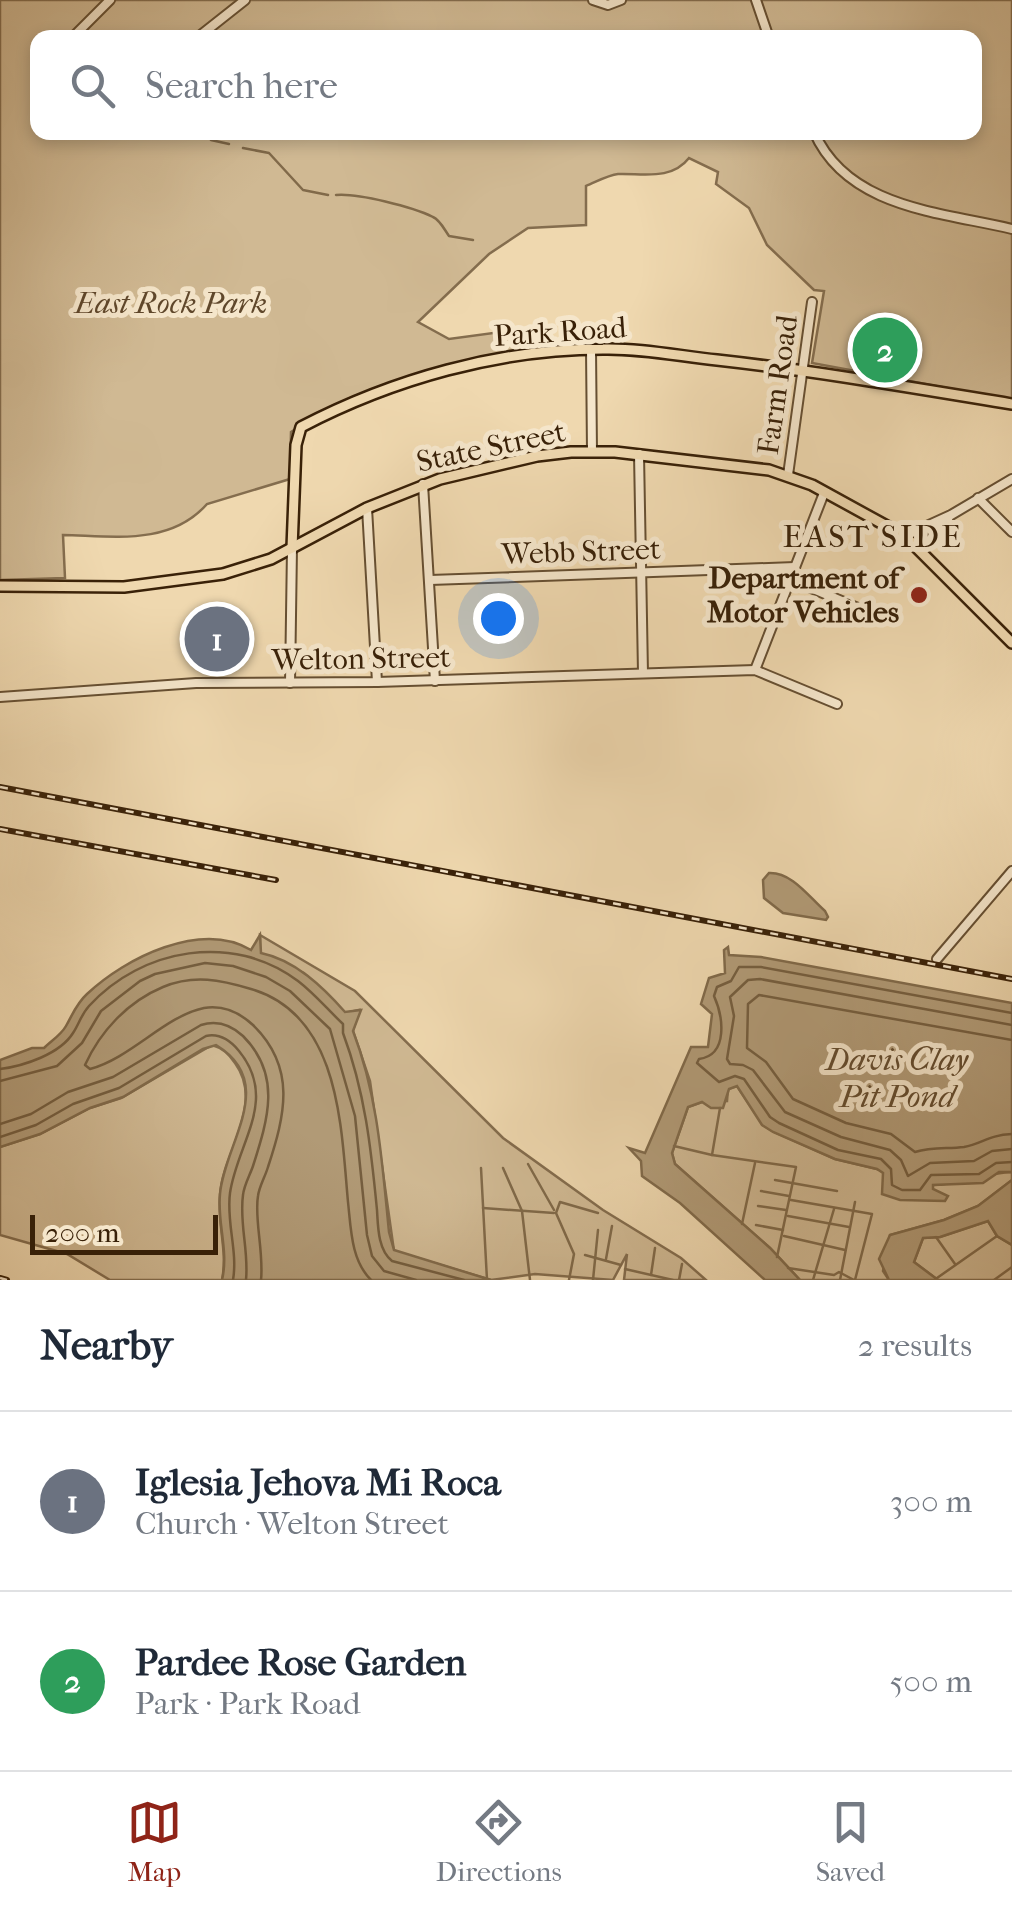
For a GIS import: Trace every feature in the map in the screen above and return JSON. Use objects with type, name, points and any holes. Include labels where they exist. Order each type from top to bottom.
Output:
[{"type":"main road","name":"Park Road","points":[[292,548],[296,445],[302,426],[372,394],[430,375],[522,355],[630,350],[802,370],[1012,404]]},
{"type":"main road","name":"State Street","points":[[0,586],[113,588],[234,571],[292,548],[367,508],[423,484],[523,459],[592,452],[639,454],[788,474],[905,536],[1012,643]]},
{"type":"street","points":[[80,30],[110,0]]},
{"type":"street","points":[[206,30],[244,0]]},
{"type":"street","points":[[593,0],[608,5],[622,0]]},
{"type":"street","points":[[756,0],[765,30]]},
{"type":"street","points":[[818,140],[841,170],[892,202],[1012,229]]},
{"type":"street","name":"Farm Road","points":[[788,474],[812,302]]},
{"type":"street","points":[[591,349],[592,452]]},
{"type":"street","points":[[639,454],[643,674]]},
{"type":"street","points":[[905,536],[951,515],[1012,479]]},
{"type":"street","points":[[423,484],[435,680]]},
{"type":"street","points":[[755,670],[824,493]]},
{"type":"street","points":[[978,498],[1012,532]]},
{"type":"street","points":[[367,508],[376,682]]},
{"type":"street","points":[[921,550],[951,515]]},
{"type":"street","points":[[290,683],[292,548]]},
{"type":"street","name":"Webb Street","points":[[430,580],[795,566]]},
{"type":"street","points":[[790,579],[865,612]]},
{"type":"street","name":"Welton Street","points":[[0,697],[123,687],[755,670],[837,704]]},
{"type":"street","points":[[937,959],[1012,871]]},
{"type":"green space","name":"East Rock Park","points":[[0,0],[1012,0],[1012,400],[812,363],[824,291],[814,290],[767,245],[749,208],[716,184],[718,172],[689,158],[665,173],[618,174],[586,186],[586,225],[528,228],[489,254],[418,322],[449,339],[508,331],[520,342],[520,354],[373,393],[317,417],[291,432],[290,479],[207,504],[176,527],[140,536],[63,535],[65,578],[0,580]]},
{"type":"green space","points":[[260,935],[355,991],[503,1138],[603,1210],[681,1258],[706,1280],[624,1280],[627,1254],[613,1280],[535,1274],[491,1280],[394,1251],[370,1081],[353,1031],[359,1010],[345,1013],[304,973],[260,953]]},
{"type":"green space","points":[[212,1045],[235,1063],[246,1095],[220,1195],[222,1280],[110,1280],[67,1254],[0,1235],[0,1147],[121,1098]]},
{"type":"green space","points":[[737,1086],[763,1125],[835,1159],[932,1189],[933,1185],[1002,1173],[1012,1172],[1012,1180],[978,1206],[890,1235],[883,1271],[889,1280],[800,1280],[770,1248],[675,1164],[672,1153],[688,1107],[727,1101],[728,1089]]},
{"type":"green space","points":[[988,1221],[997,1236],[1012,1245],[1012,1280],[938,1280],[914,1262],[923,1238],[940,1237]]},
{"type":"water","points":[[769,873],[800,886],[825,911],[826,920],[783,913],[764,898],[763,880]]},
{"type":"water","points":[[260,935],[261,953],[297,968],[345,1012],[361,1010],[353,1031],[374,1105],[394,1250],[491,1280],[222,1280],[220,1194],[246,1096],[244,1077],[234,1060],[216,1045],[123,1097],[90,1108],[40,1134],[0,1147],[0,1060],[32,1048],[44,1048],[64,1029],[87,994],[142,956],[187,941],[210,939],[251,950]]},
{"type":"water","name":"Davis Clay Pit Pond","points":[[728,947],[729,955],[761,957],[1012,1003],[1012,1172],[999,1172],[983,1183],[933,1185],[933,1189],[948,1196],[945,1201],[900,1200],[882,1194],[883,1173],[877,1169],[835,1159],[773,1132],[762,1125],[737,1086],[729,1089],[723,1108],[711,1108],[702,1102],[688,1107],[672,1153],[675,1164],[770,1248],[800,1280],[765,1280],[680,1203],[642,1176],[641,1161],[629,1148],[645,1153],[691,1047],[708,1047],[712,1014],[701,1004],[709,978],[725,973],[724,950]]},
{"type":"water","points":[[1012,1180],[1012,1245],[997,1236],[988,1221],[940,1237],[923,1238],[914,1262],[938,1280],[889,1280],[879,1259],[890,1235],[978,1206]]},
{"type":"waterway","points":[[211,140],[229,144]]},
{"type":"waterway","points":[[243,148],[269,153],[303,190],[328,195]]},
{"type":"waterway","points":[[336,195],[371,198],[412,209],[435,218],[449,236],[473,240]]},
{"type":"waterway","points":[[720,1108],[712,1155],[796,1167],[777,1257]]},
{"type":"waterway","points":[[674,1146],[712,1155]]},
{"type":"waterway","points":[[742,1224],[755,1163]]},
{"type":"waterway","points":[[528,1164],[554,1210]]},
{"type":"waterway","points":[[481,1168],[487,1280]]},
{"type":"waterway","points":[[503,1168],[522,1211],[530,1280]]},
{"type":"waterway","points":[[775,1180],[837,1191]]},
{"type":"waterway","points":[[761,1191],[789,1196]]},
{"type":"waterway","points":[[791,1200],[872,1214],[855,1280]]},
{"type":"waterway","points":[[569,1280],[574,1254],[556,1213],[560,1202],[598,1213]]},
{"type":"waterway","points":[[840,1280],[855,1202]]},
{"type":"waterway","points":[[758,1206],[786,1210]]},
{"type":"waterway","points":[[483,1208],[554,1213]]},
{"type":"waterway","points":[[813,1280],[834,1209]]},
{"type":"waterway","points":[[788,1216],[849,1227]]},
{"type":"waterway","points":[[756,1225],[783,1230]]},
{"type":"waterway","points":[[606,1259],[612,1226]]},
{"type":"waterway","points":[[593,1280],[598,1230]]},
{"type":"waterway","points":[[784,1236],[845,1250]]},
{"type":"waterway","points":[[937,1278],[997,1236]]},
{"type":"waterway","points":[[936,1237],[955,1264]]},
{"type":"waterway","points":[[651,1275],[655,1248]]},
{"type":"waterway","points":[[585,1255],[621,1265]]},
{"type":"waterway","points":[[679,1280],[682,1264]]},
{"type":"waterway","points":[[994,1280],[1012,1267]]},
{"type":"waterway","points":[[788,1268],[834,1275],[839,1272],[854,1280]]},
{"type":"waterway","points":[[625,1269],[673,1280]]},
{"type":"railway","points":[[0,787],[1012,979]]},
{"type":"railway","points":[[0,829],[276,880]]},
{"type":"railway","points":[[0,1278],[7,1280]]},
{"type":"place","name":"Pardee Rose Garden","points":[[885,350]]},
{"type":"place","name":"Department of Motor Vehicles","points":[[919,595]]},
{"type":"place","name":"Iglesia Jehova Mi Roca","points":[[217,639]]},
{"type":"district","name":"EAST SIDE","points":[[873,536]]}]
